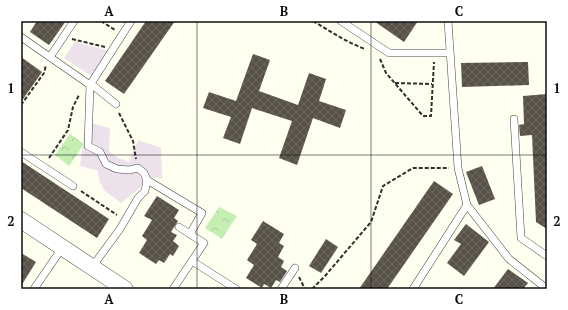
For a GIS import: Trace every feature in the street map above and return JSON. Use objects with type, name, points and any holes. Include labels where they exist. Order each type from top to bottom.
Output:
[{"type":"street","points":[[21,220],[125,289]]},
{"type":"lane","points":[[50,57],[74,21]]},
{"type":"lane","points":[[92,267],[120,229],[138,198],[145,191],[147,180],[144,173],[138,168],[129,170],[117,169],[106,164],[100,152],[88,146],[90,85],[131,21]]},
{"type":"lane","points":[[341,21],[389,53],[449,53]]},
{"type":"lane","points":[[448,21],[458,168],[467,205],[509,259],[547,289]]},
{"type":"lane","points":[[21,37],[114,103]]},
{"type":"lane","points":[[514,119],[521,238],[547,256]]},
{"type":"lane","points":[[21,152],[73,186]]},
{"type":"lane","points":[[147,180],[202,213],[190,234]]},
{"type":"lane","points":[[412,289],[467,205]]},
{"type":"lane","points":[[173,289],[204,243],[180,228]]},
{"type":"lane","points":[[34,289],[62,248]]},
{"type":"lane","points":[[192,261],[236,289]]},
{"type":"lane","points":[[281,289],[296,270]]},
{"type":"path","points":[[101,21],[122,35]]},
{"type":"path","points":[[313,21],[343,38],[350,44],[370,52]]},
{"type":"path","points":[[64,37],[114,49]]},
{"type":"path","points":[[379,57],[386,73],[423,116],[431,116],[434,53]]},
{"type":"path","points":[[21,105],[44,73],[50,57]]},
{"type":"path","points":[[395,83],[432,84]]},
{"type":"path","points":[[51,155],[68,130],[72,107],[81,92],[90,85]]},
{"type":"path","points":[[114,103],[132,141],[138,168]]},
{"type":"path","points":[[312,289],[371,222],[384,186],[413,168],[458,168]]},
{"type":"path","points":[[73,186],[117,215]]},
{"type":"path","points":[[296,270],[305,289]]},
{"type":"shaded area","points":[[75,42],[110,51],[93,77],[64,58]]},
{"type":"shaded area","points":[[86,122],[110,128],[109,151],[118,158],[129,162],[138,140],[161,148],[162,179],[147,176],[141,187],[121,203],[104,190],[99,180],[98,171],[80,166]]},
{"type":"green space","points":[[70,134],[84,144],[69,166],[55,155]]},
{"type":"green space","points":[[219,207],[237,216],[222,239],[205,228]]},
{"type":"building","points":[[37,21],[66,21],[49,45],[30,32]]},
{"type":"building","points":[[146,21],[175,21],[124,94],[105,81]]},
{"type":"building","points":[[374,21],[418,21],[404,42]]},
{"type":"building","points":[[253,54],[270,60],[259,91],[298,105],[309,73],[326,79],[319,101],[346,110],[340,128],[313,118],[297,165],[279,158],[292,121],[252,108],[240,144],[223,138],[231,117],[203,108],[209,92],[236,101]]},
{"type":"building","points":[[21,57],[42,72],[21,102]]},
{"type":"building","points":[[528,62],[529,85],[462,87],[461,63]]},
{"type":"building","points":[[547,94],[547,229],[536,222],[532,135],[520,136],[519,125],[524,124],[523,96]]},
{"type":"building","points":[[21,161],[109,219],[97,238],[21,188]]},
{"type":"building","points":[[482,166],[495,199],[479,205],[466,172]]},
{"type":"building","points":[[434,181],[453,194],[387,289],[359,289]]},
{"type":"building","points":[[157,196],[179,210],[174,218],[178,221],[171,232],[177,235],[173,241],[179,246],[173,256],[170,254],[164,263],[159,260],[156,264],[139,253],[147,240],[142,236],[152,220],[144,216]]},
{"type":"building","points":[[263,221],[284,234],[279,243],[284,246],[278,257],[284,261],[281,267],[287,271],[280,282],[276,280],[271,288],[264,284],[262,288],[246,278],[254,265],[247,260],[257,244],[251,240]]},
{"type":"building","points":[[466,224],[489,242],[464,276],[447,263],[461,244],[454,240]]},
{"type":"building","points":[[326,239],[338,247],[321,273],[309,266]]},
{"type":"building","points":[[21,253],[36,262],[21,286]]},
{"type":"building","points":[[508,269],[528,283],[523,289],[493,289]]}]
